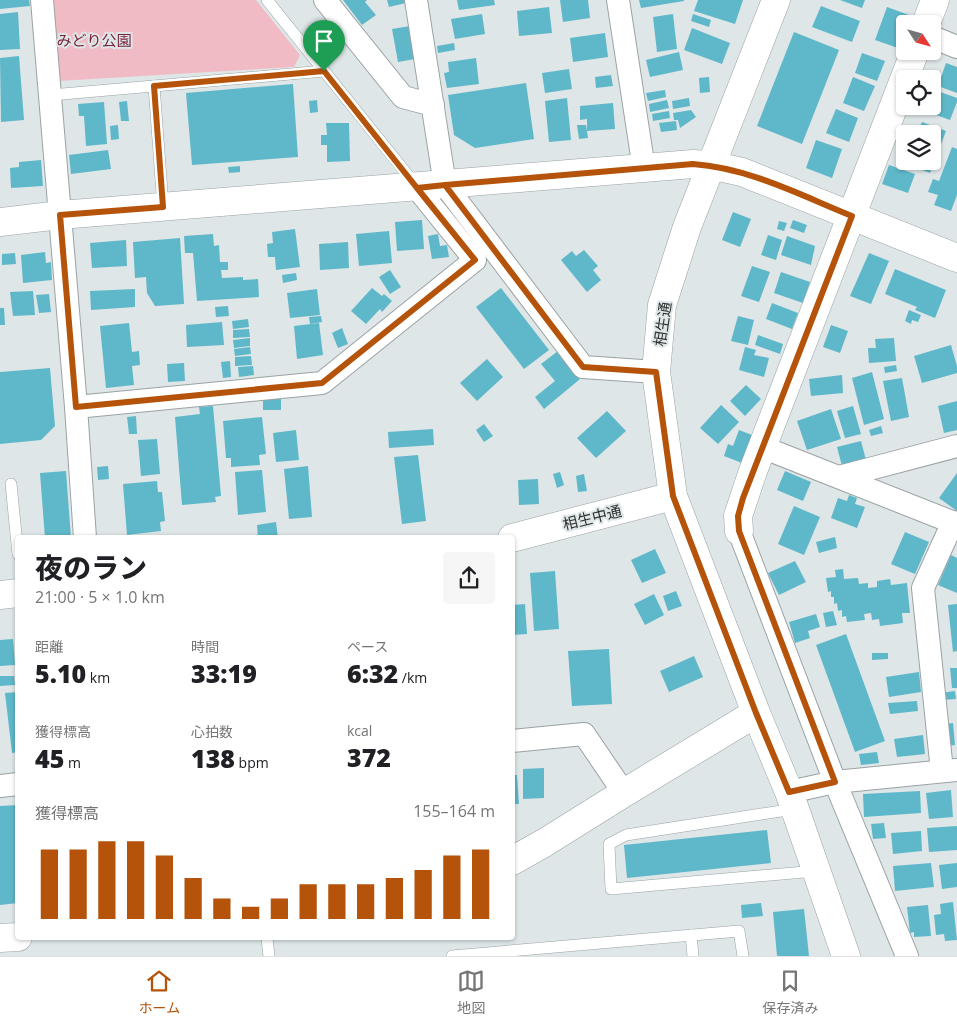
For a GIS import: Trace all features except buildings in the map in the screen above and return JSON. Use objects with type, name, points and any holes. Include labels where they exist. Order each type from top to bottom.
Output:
[{"type":"street","points":[[42,0],[85,535]]},
{"type":"street","points":[[325,0],[403,97],[433,105]]},
{"type":"street","points":[[416,0],[445,185],[583,367],[656,372]]},
{"type":"street","points":[[618,0],[644,169]]},
{"type":"street","name":"相生通","points":[[776,0],[687,227],[662,305],[656,372],[673,496],[756,713],[792,800],[846,956]]},
{"type":"street","points":[[929,15],[935,0]]},
{"type":"street","points":[[941,41],[957,47]]},
{"type":"street","points":[[907,956],[835,782],[739,531],[738,516],[762,447],[912,60]]},
{"type":"street","points":[[0,222],[60,215],[417,188],[693,164],[710,165],[742,172],[957,258]]},
{"type":"street","points":[[76,407],[322,383],[475,260],[417,188]]},
{"type":"street","points":[[839,477],[957,446]]},
{"type":"street","points":[[762,447],[955,523],[923,588],[949,770],[835,782],[792,800]]},
{"type":"street","name":"相生中通","points":[[515,537],[673,496]]},
{"type":"street","points":[[0,595],[15,593]]},
{"type":"street","points":[[515,859],[756,713]]},
{"type":"street","points":[[515,741],[584,734],[624,793]]},
{"type":"street","points":[[0,786],[15,784]]},
{"type":"street","points":[[0,938],[15,937]]},
{"type":"lane","points":[[267,0],[417,188]]},
{"type":"lane","points":[[51,95],[324,71]]},
{"type":"lane","points":[[154,86],[163,207]]},
{"type":"lane","points":[[11,484],[16,535]]},
{"type":"lane","points":[[792,800],[626,834],[609,844],[611,889],[816,871]]},
{"type":"lane","points":[[452,956],[739,931],[743,956]]},
{"type":"lane","points":[[690,935],[693,956]]},
{"type":"lane","points":[[267,940],[269,956]]},
{"type":"green space","name":"みどり公園","points":[[50,0],[256,0],[300,55],[294,67],[58,81]]},
{"type":"route","points":[[324,71],[154,86],[163,207],[60,215],[76,407],[322,383],[475,260],[417,188],[445,185],[583,367],[656,372],[673,496],[756,713],[789,792],[835,782],[739,531],[738,516],[753,471],[852,216],[742,172],[710,165],[693,164],[445,185],[417,188],[324,71]]}]
